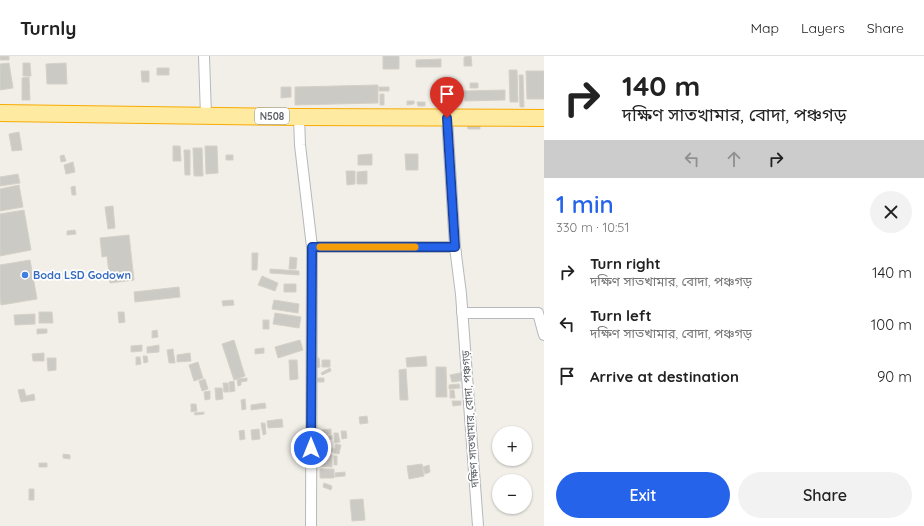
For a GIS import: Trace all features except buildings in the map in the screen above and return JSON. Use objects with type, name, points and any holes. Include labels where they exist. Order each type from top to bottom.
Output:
[{"type":"highway","name":"N508","points":[[0,113],[299,117],[544,118]]},
{"type":"street","points":[[204,56],[206,116]]},
{"type":"street","points":[[299,117],[300,145],[312,247],[311,526]]},
{"type":"street","name":"দক্ষিণ সাতখামার, বোদা, পঞ্চগড়","points":[[447,118],[455,247],[462,313],[478,526]]},
{"type":"street","points":[[312,247],[455,247]]},
{"type":"street","points":[[462,313],[538,313],[544,335]]},
{"type":"slow traffic","points":[[320,247],[415,247]]},
{"type":"place","name":"Boda LSD Godown","points":[[25,275]]},
{"type":"route","points":[[311,448],[312,247],[455,247],[447,118]]}]
